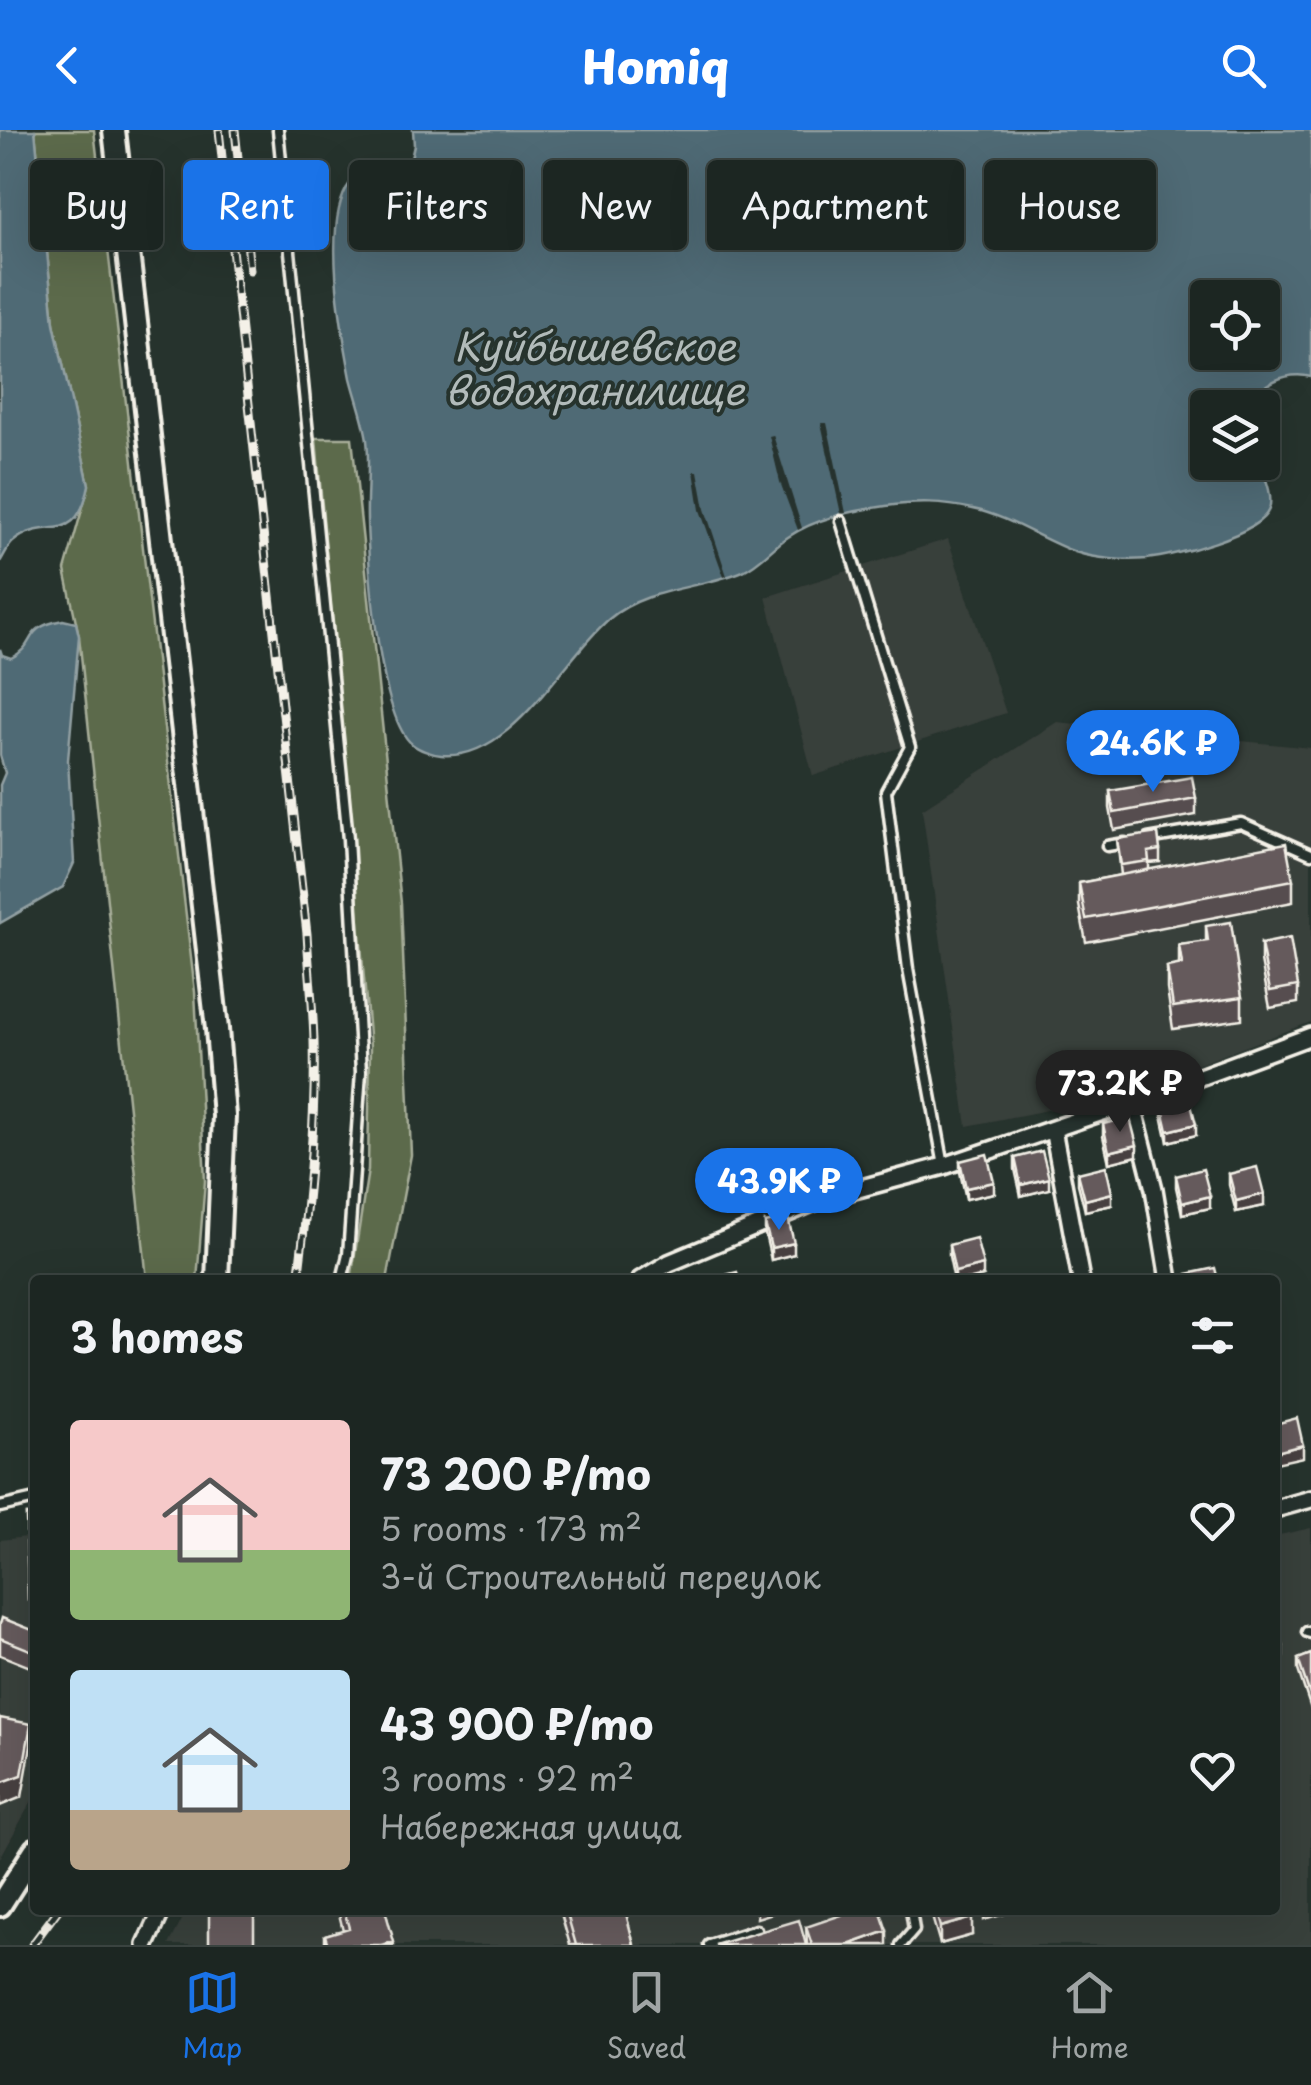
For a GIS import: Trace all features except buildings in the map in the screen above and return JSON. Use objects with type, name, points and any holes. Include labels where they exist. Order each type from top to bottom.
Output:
[{"type":"main road","points":[[114,130],[217,1029],[224,1116],[216,1275]]},
{"type":"main road","points":[[0,1905],[30,1858]]},
{"type":"street","points":[[671,1272],[824,1198],[944,1166],[1311,1036]]},
{"type":"street","points":[[1132,1102],[1154,1189],[1168,1275]]},
{"type":"street","points":[[1053,1129],[1080,1275]]},
{"type":"street","points":[[1280,1505],[1311,1499]]},
{"type":"street","points":[[146,1945],[160,1915]]},
{"type":"lane","points":[[278,130],[348,839],[362,1072],[343,1275]]},
{"type":"lane","points":[[841,520],[910,747],[886,791],[908,969],[944,1166]]},
{"type":"lane","points":[[1107,846],[1241,824],[1311,854]]},
{"type":"lane","points":[[0,1506],[30,1500]]},
{"type":"lane","points":[[901,1945],[914,1930],[912,1915]]},
{"type":"lane","points":[[709,1945],[756,1930]]},
{"type":"shaded area","points":[[948,539],[1006,713],[813,776],[766,597]]},
{"type":"shaded area","points":[[1057,722],[1311,748],[1311,1022],[1112,1097],[967,1126],[922,809]]},
{"type":"shaded area","points":[[1311,1528],[1311,1945],[169,1945],[184,1915],[1280,1915],[1280,1535]]},
{"type":"shaded area","points":[[30,1537],[30,1804],[0,1858],[0,1540]]},
{"type":"green space","points":[[35,130],[94,130],[98,160],[38,160]]},
{"type":"green space","points":[[47,250],[108,250],[195,992],[205,1181],[197,1275],[146,1275],[79,636],[65,570],[89,485],[54,323]]},
{"type":"green space","points":[[316,438],[352,438],[401,903],[411,1155],[388,1275],[352,1275],[368,1170],[370,1046]]},
{"type":"water","points":[[0,130],[35,130],[38,160],[30,160],[30,250],[47,250],[54,323],[89,485],[76,518],[68,524],[25,534],[11,544],[0,562]]},
{"type":"water","name":"Куйбышевское водохранилище","points":[[413,130],[1311,130],[1311,377],[1283,378],[1260,390],[1190,390],[1190,480],[1265,480],[1269,509],[1250,527],[1214,543],[1129,560],[1075,552],[1000,517],[951,505],[897,505],[835,516],[799,530],[743,571],[657,594],[624,608],[591,637],[534,705],[491,742],[467,753],[441,755],[422,750],[412,744],[401,728],[391,704],[377,638],[368,541],[367,440],[343,333],[336,277],[337,223],[341,200],[349,185],[349,250],[523,250],[523,160],[411,160]]},
{"type":"water","points":[[63,620],[76,623],[79,636],[68,760],[74,863],[63,887],[0,923],[0,785],[5,773],[0,755],[0,649],[2,655],[11,658],[41,627]]},
{"type":"pier","points":[[821,423],[827,423],[846,513],[841,514]]},
{"type":"pier","points":[[773,435],[802,528],[798,530],[780,482],[769,436]]},
{"type":"pier","points":[[694,471],[698,471],[705,509],[727,576],[724,577],[700,510]]},
{"type":"railway","points":[[219,130],[312,1001],[312,1131],[299,1275]]},
{"type":"railway","points":[[235,130],[250,270]]},
{"type":"railway","points":[[32,1945],[54,1915]]}]
